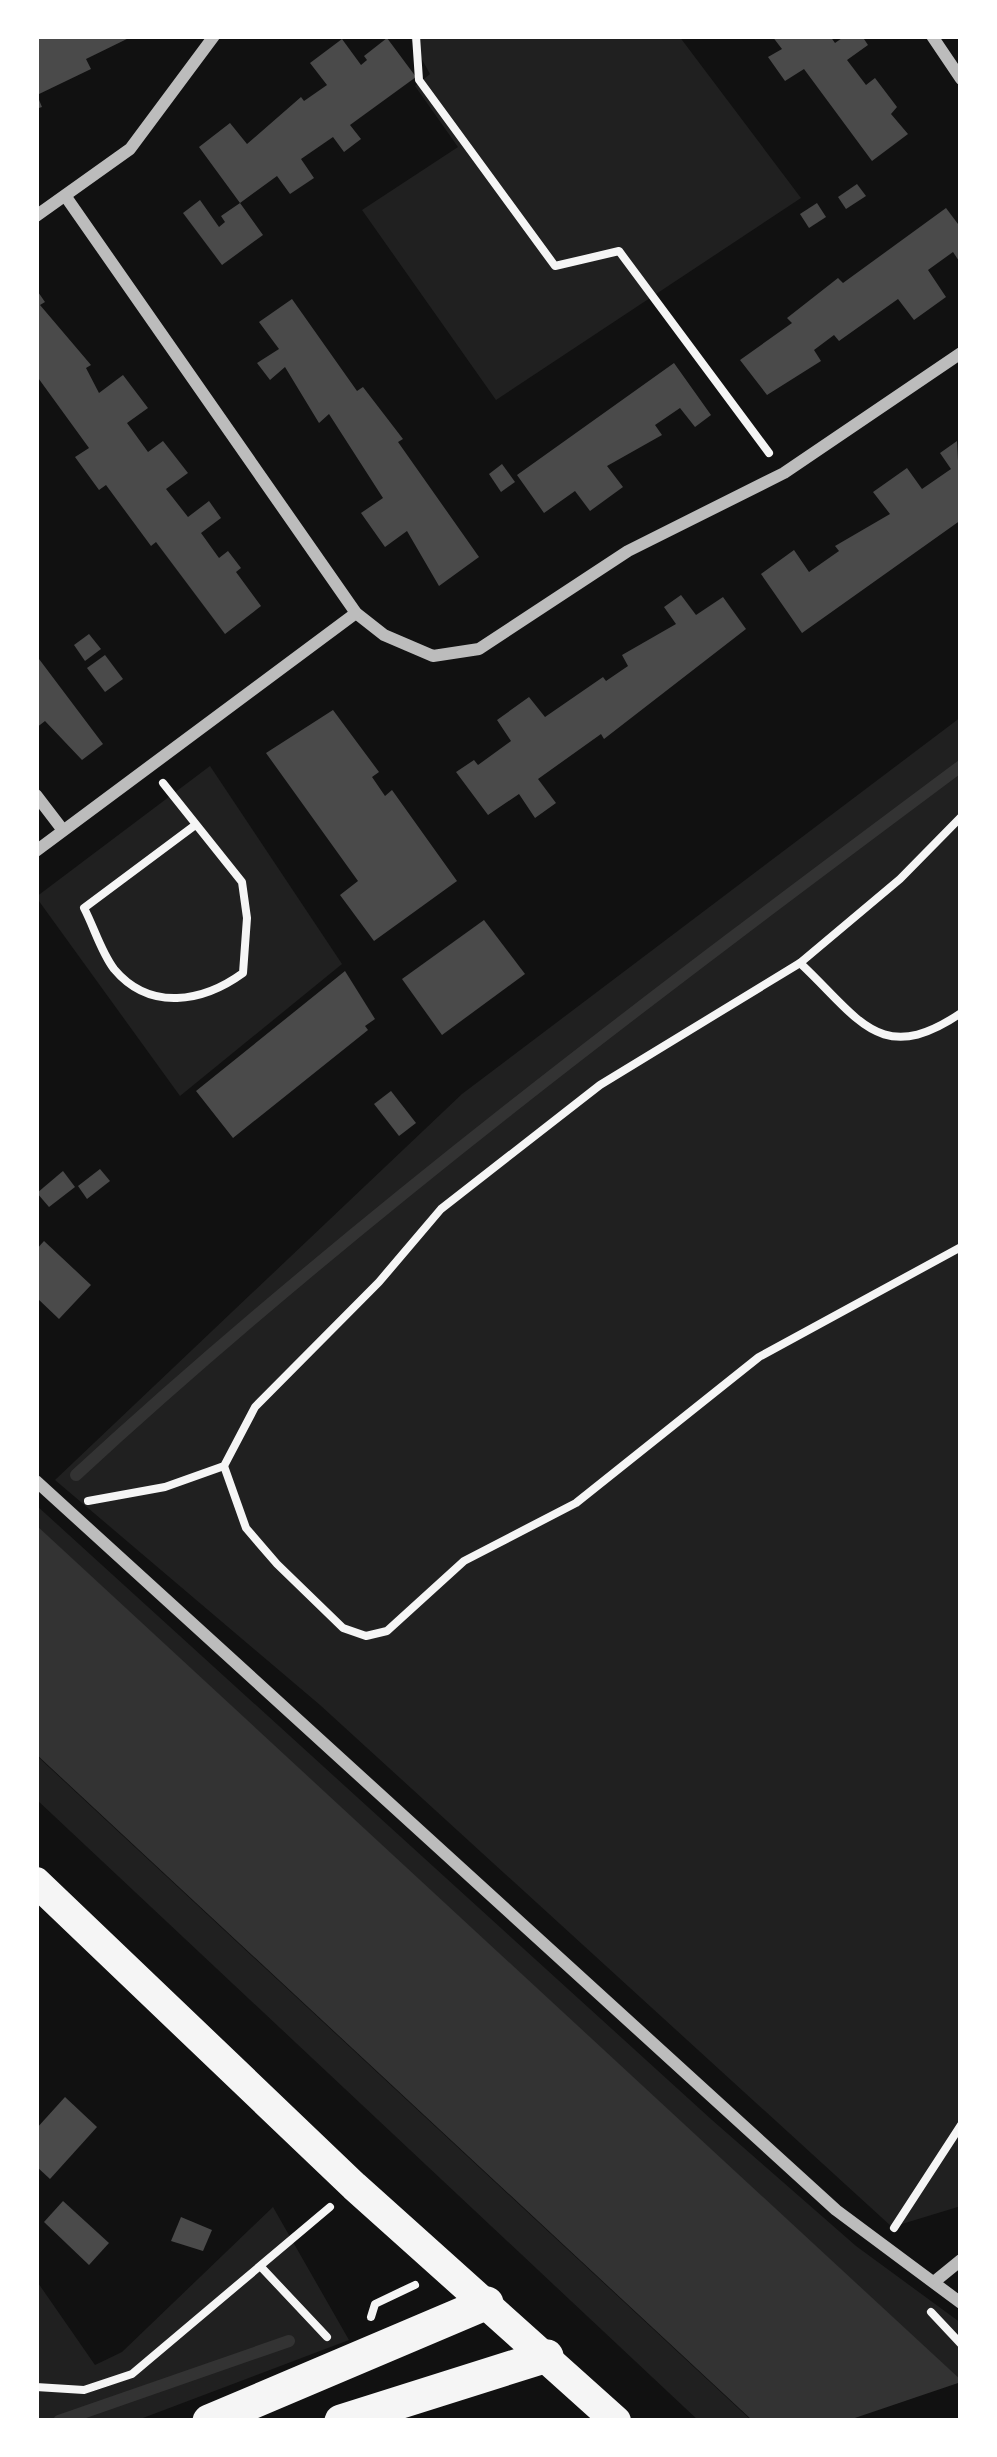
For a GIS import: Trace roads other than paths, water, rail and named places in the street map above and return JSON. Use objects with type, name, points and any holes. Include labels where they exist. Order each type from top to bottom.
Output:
[{"type":"highway","points":[[209,2421],[487,2302]]},
{"type":"highway","points":[[341,2421],[547,2356]]},
{"type":"main road","points":[[36,1882],[354,2186],[616,2421]]},
{"type":"street","points":[[36,216],[130,149],[214,36]]},
{"type":"street","points":[[932,36],[961,79]]},
{"type":"street","points":[[66,197],[356,613],[384,635],[434,656],[479,650],[628,550],[784,473],[961,353]]},
{"type":"street","points":[[36,851],[356,613]]},
{"type":"street","points":[[36,795],[62,829]]},
{"type":"street","points":[[36,1481],[801,2179],[961,2303]]},
{"type":"street","points":[[934,2282],[961,2260]]},
{"type":"waterway","points":[[76,1475],[289,1288],[509,1109],[961,766]]},
{"type":"waterway","points":[[59,2421],[289,2341]]}]
